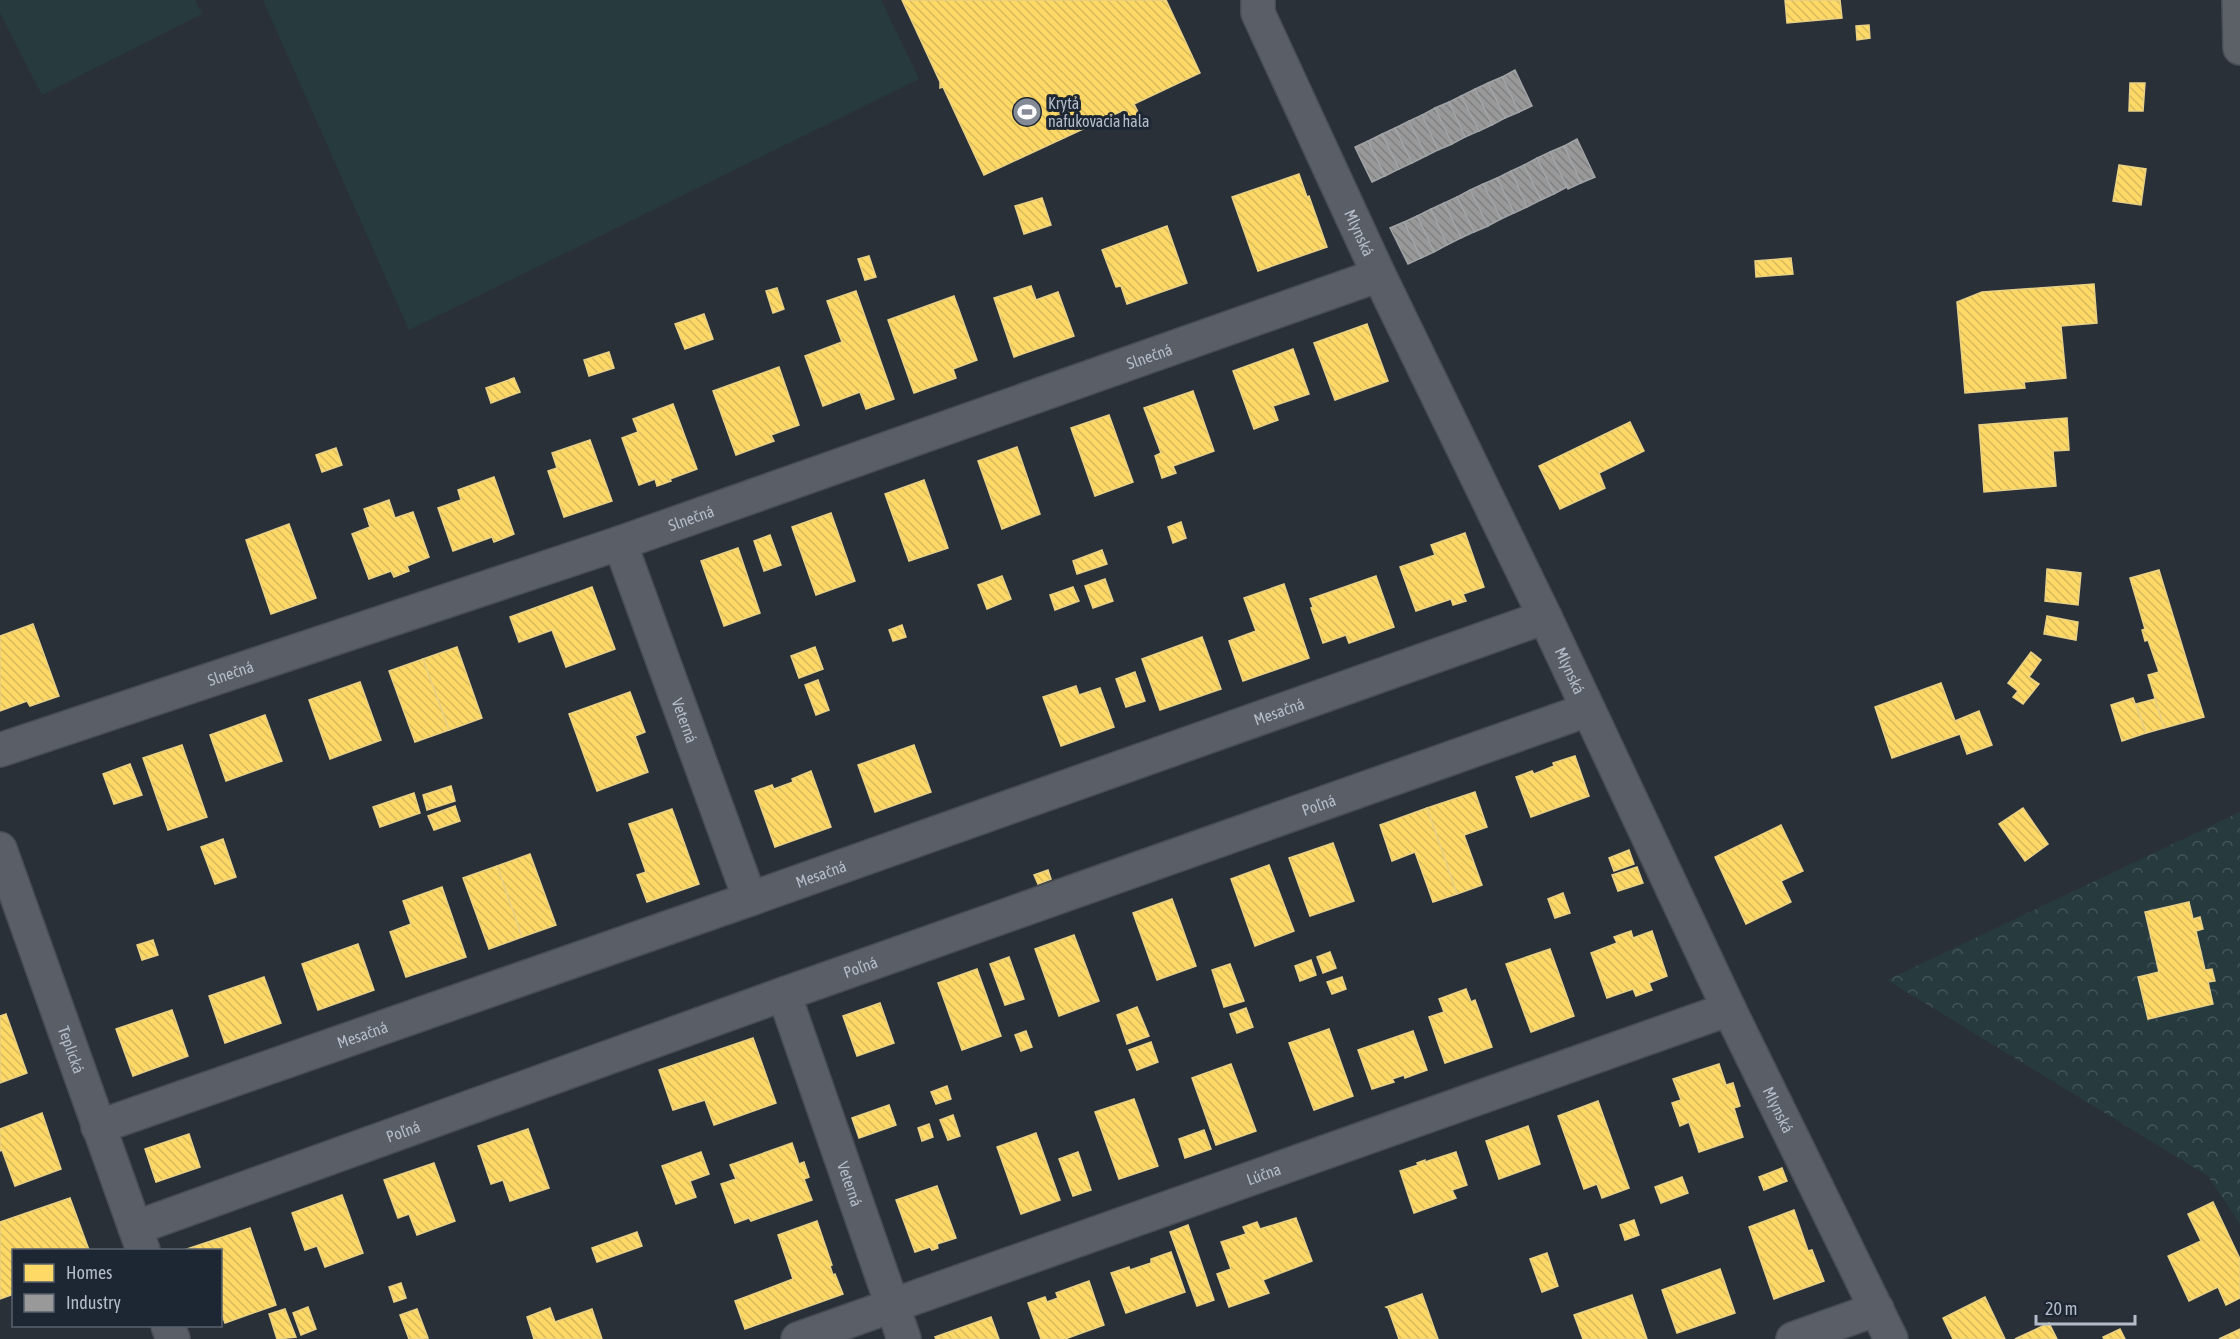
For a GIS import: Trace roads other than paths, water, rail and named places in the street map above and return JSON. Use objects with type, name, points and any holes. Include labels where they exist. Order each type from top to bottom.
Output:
[{"type":"main road","points":[[2239,0],[2240,48]]},
{"type":"street","name":"Mlynská","points":[[1258,0],[1258,13],[1262,23],[1379,274],[1545,617],[1729,1009],[1891,1339]]},
{"type":"street","name":"Slnečná","points":[[0,750],[620,543],[1379,274]]},
{"type":"street","name":"Veterná","points":[[620,543],[750,899]]},
{"type":"street","name":"Mesačná","points":[[98,1127],[1545,617]]},
{"type":"street","name":"Poľná","points":[[139,1239],[784,994],[1587,710]]},
{"type":"street","name":"Teplická","points":[[0,849],[139,1239]]},
{"type":"street","name":"Veterná","points":[[784,994],[904,1339]]},
{"type":"street","name":"Lúčna","points":[[798,1339],[1729,1009]]},
{"type":"street","points":[[1793,1339],[1877,1310]]},
{"type":"place","name":"Krytá nafukovacia hala","points":[[1027,112]]}]
